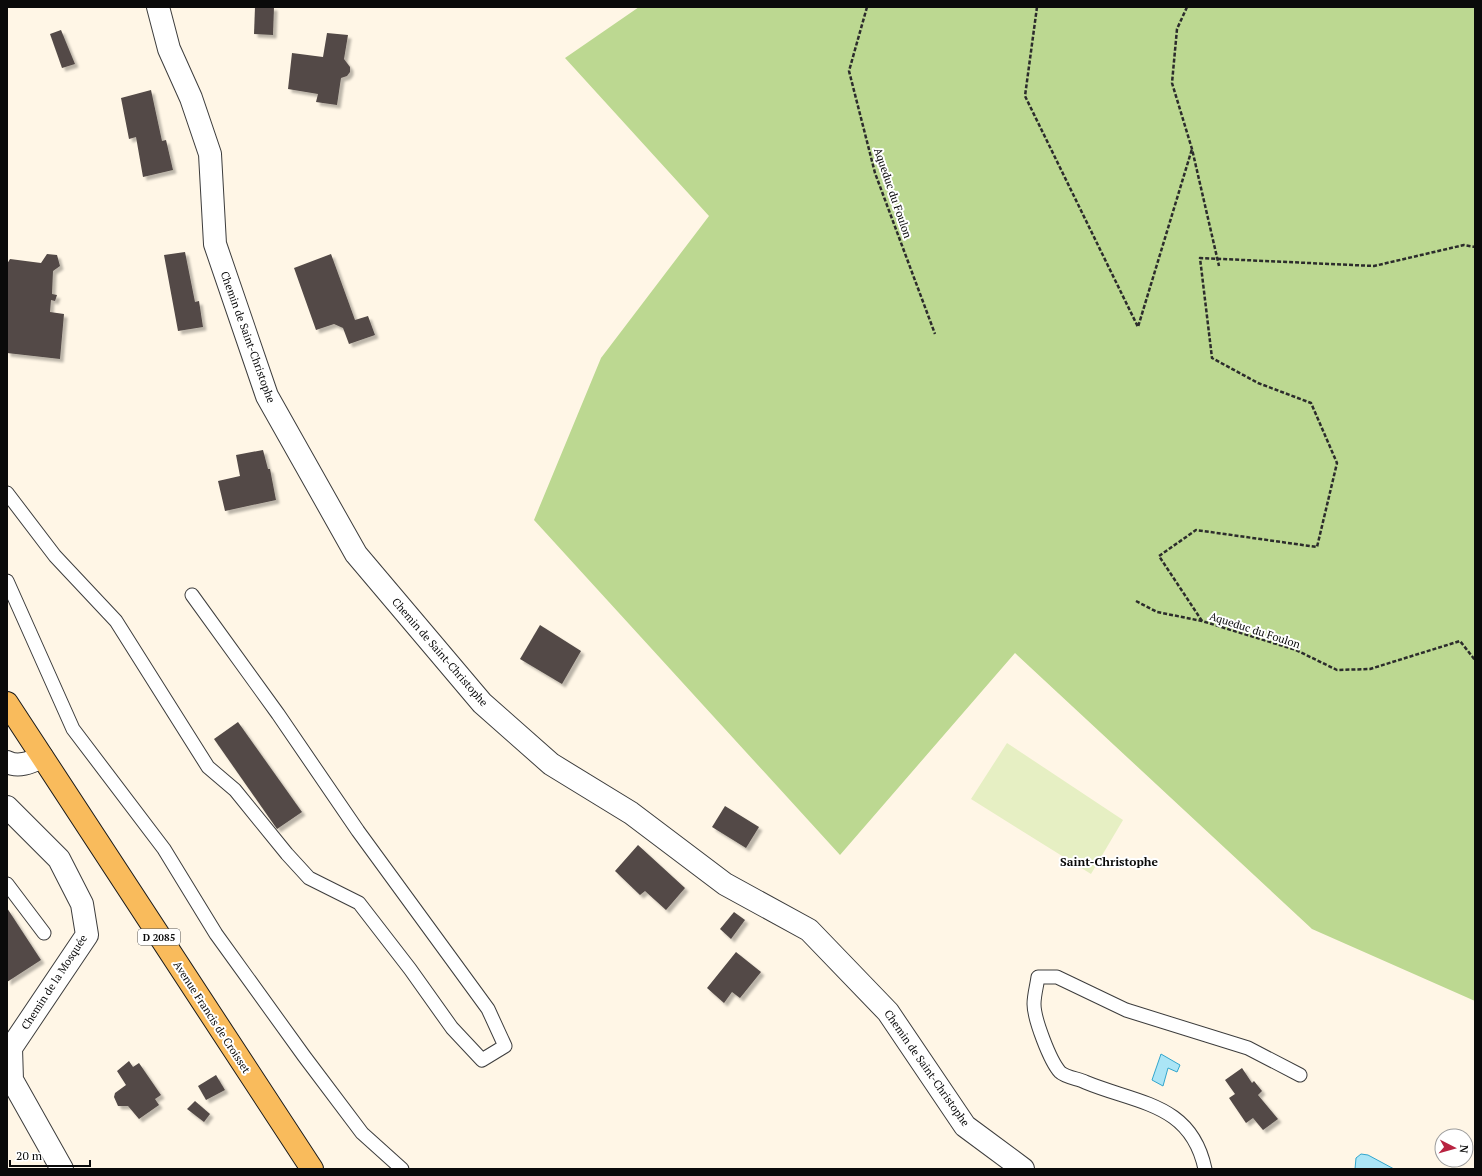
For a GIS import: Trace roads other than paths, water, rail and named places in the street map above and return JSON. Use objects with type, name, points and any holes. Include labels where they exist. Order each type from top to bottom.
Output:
[{"type":"main road","name":"Avenue Francis de Croisset","points":[[7,703],[312,1169]]},
{"type":"street","name":"Chemin de Saint-Christophe","points":[[158,7],[169,49],[191,98],[210,154],[215,244],[267,396],[356,554],[482,703],[551,764],[631,813],[725,884],[810,930],[888,1012],[965,1126],[1023,1169]]},
{"type":"street","points":[[7,762],[11,764],[24,765],[42,757]]},
{"type":"street","name":"Chemin de la Mosquée","points":[[7,807],[59,859],[82,904],[87,934],[11,1048],[12,1080],[62,1169]]},
{"type":"lane","points":[[7,493],[55,556],[116,621],[208,767],[235,790],[287,854],[309,878],[359,904],[410,969],[452,1028],[482,1060],[505,1046],[488,1009],[358,831],[278,714],[192,595]]},
{"type":"lane","points":[[7,581],[73,730],[164,849],[216,934],[304,1056],[362,1133],[402,1169]]},
{"type":"lane","points":[[7,884],[44,933]]},
{"type":"lane","points":[[1205,1169],[1201,1151],[1188,1129],[1161,1108],[1099,1088],[1061,1072],[1043,1040],[1034,1005],[1038,977],[1057,978],[1126,1010],[1248,1048],[1300,1075]]},
{"type":"water","points":[[1161,1054],[1180,1065],[1177,1072],[1168,1068],[1163,1086],[1152,1080]]},
{"type":"water","points":[[1361,1154],[1368,1155],[1394,1169],[1355,1169],[1356,1158]]},
{"type":"district","name":"Saint-Christophe","points":[[1109,862]]}]
